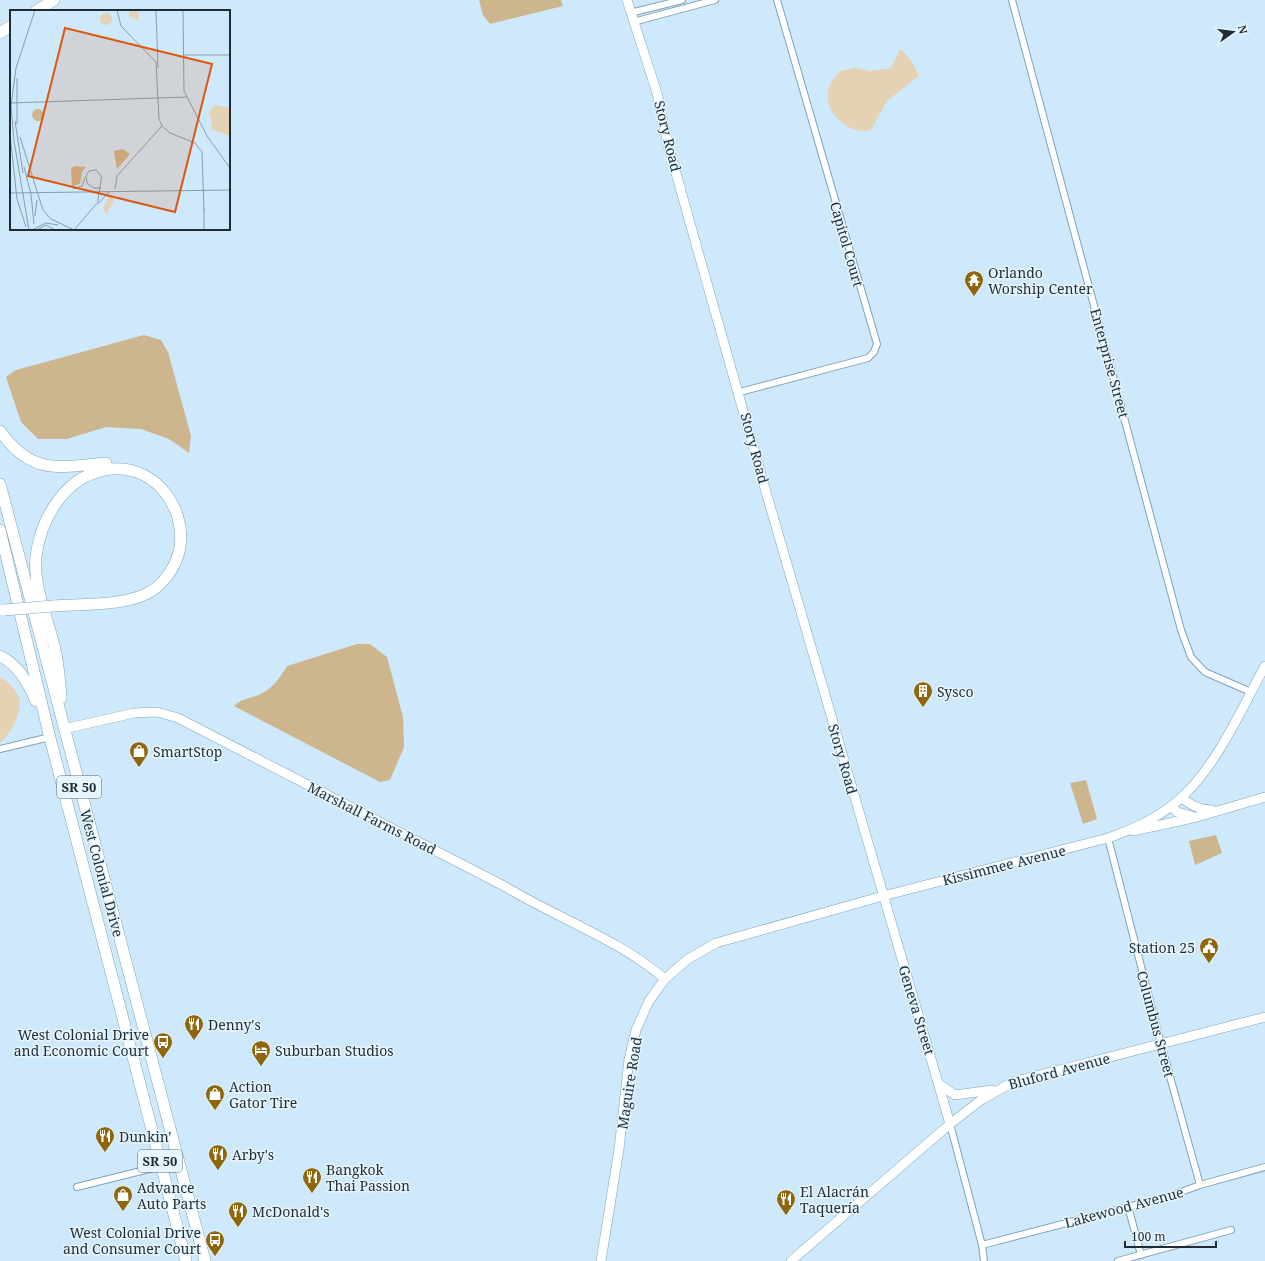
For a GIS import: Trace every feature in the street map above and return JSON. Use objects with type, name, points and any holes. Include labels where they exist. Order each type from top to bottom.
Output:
[{"type":"highway","points":[[38,10],[54,0]]},
{"type":"highway","points":[[0,33],[10,27]]},
{"type":"highway","points":[[0,431],[6,440],[23,455],[45,467],[60,468],[125,464],[151,473],[166,484],[178,500],[184,516],[187,532],[184,553],[180,565],[172,579],[162,589],[142,601],[130,605],[2,613]]},
{"type":"highway","points":[[54,609],[130,600],[147,594],[166,577],[175,564],[179,553],[181,529],[176,509],[167,494],[159,486],[142,475],[124,469],[110,469],[94,472],[82,478],[62,495],[43,526],[39,540],[36,568],[58,668],[64,729]]},
{"type":"highway","name":"West Colonial Drive","points":[[0,484],[205,1261]]},
{"type":"highway","name":"West Colonial Drive","points":[[0,530],[50,735],[186,1261]]},
{"type":"highway","points":[[0,656],[12,664],[30,687],[50,735]]},
{"type":"highway","points":[[143,1095],[160,1090]]},
{"type":"street","name":"Story Road","points":[[627,0],[630,13],[658,93],[668,145],[740,392],[766,492],[883,896]]},
{"type":"street","points":[[630,13],[682,0]]},
{"type":"street","points":[[633,22],[715,0]]},
{"type":"street","name":"Capitol Court","points":[[740,392],[868,358],[874,352],[876,344],[777,0]]},
{"type":"street","name":"Enterprise Street","points":[[1012,0],[1181,630],[1191,657],[1205,672],[1251,692]]},
{"type":"street","points":[[1182,798],[1199,778],[1218,751],[1265,666]]},
{"type":"street","name":"Marshall Farms Road","points":[[64,729],[134,713],[157,712],[178,718],[504,886],[534,904],[626,951],[649,965],[665,979]]},
{"type":"street","points":[[0,749],[50,735]]},
{"type":"street","name":"Kissimmee Avenue","points":[[1125,832],[1150,829],[1265,797]]},
{"type":"street","name":"Kissimmee Avenue","points":[[883,896],[1108,838],[1125,832],[1171,806],[1182,798],[1193,806],[1204,810],[1219,810]]},
{"type":"street","points":[[1171,806],[1177,812],[1185,816],[1197,817]]},
{"type":"street","name":"Columbus Street","points":[[1108,838],[1160,1044],[1200,1185]]},
{"type":"street","name":"Maguire Road","points":[[601,1261],[619,1148],[629,1059],[636,1030],[649,1000],[665,979],[688,959],[716,943],[883,896]]},
{"type":"street","name":"Geneva Street","points":[[883,896],[950,1124]]},
{"type":"street","name":"Bluford Avenue","points":[[791,1261],[950,1124],[998,1089],[1013,1082],[1265,1017]]},
{"type":"street","points":[[938,1083],[943,1088],[955,1095],[966,1095],[998,1089]]},
{"type":"street","points":[[950,1124],[982,1245],[984,1261]]},
{"type":"street","points":[[77,1187],[161,1166]]},
{"type":"street","name":"Lakewood Avenue","points":[[982,1245],[1170,1196],[1200,1185],[1265,1167]]},
{"type":"street","points":[[1128,1206],[1141,1255]]},
{"type":"street","points":[[1118,1261],[1231,1230]]},
{"type":"shaded area","points":[[479,0],[561,0],[563,6],[490,24],[483,15]]},
{"type":"shaded area","points":[[900,49],[909,58],[919,76],[887,101],[871,130],[862,131],[854,129],[838,120],[829,105],[828,96],[829,87],[840,71],[855,68],[871,71],[891,68]]},
{"type":"shaded area","points":[[144,335],[161,340],[168,352],[191,436],[189,453],[169,439],[141,429],[106,427],[67,439],[38,439],[21,422],[6,377],[16,370]]},
{"type":"shaded area","points":[[357,644],[370,644],[387,657],[403,717],[404,747],[390,780],[380,782],[234,706],[266,691],[278,680],[287,666]]},
{"type":"shaded area","points":[[0,677],[9,683],[14,689],[18,695],[20,704],[18,716],[12,728],[0,743]]},
{"type":"shaded area","points":[[1086,780],[1097,819],[1083,824],[1070,783]]},
{"type":"shaded area","points":[[1216,835],[1222,853],[1195,865],[1189,841]]},
{"type":"place","name":"Orlando Worship Center","points":[[974,297]]},
{"type":"place","name":"Sysco","points":[[923,708]]},
{"type":"place","name":"SmartStop","points":[[139,768]]},
{"type":"place","name":"Station 25","points":[[1209,964]]},
{"type":"place","name":"Denny's","points":[[194,1041]]},
{"type":"place","name":"West Colonial Drive and Economic Court","points":[[163,1059]]},
{"type":"place","name":"Suburban Studios","points":[[261,1067]]},
{"type":"place","name":"Action Gator Tire","points":[[215,1111]]},
{"type":"place","name":"Dunkin'","points":[[105,1153]]},
{"type":"place","name":"Arby's","points":[[218,1171]]},
{"type":"place","name":"Bangkok Thai Passion","points":[[312,1194]]},
{"type":"place","name":"Advance Auto Parts","points":[[123,1212]]},
{"type":"place","name":"El Alacrán Taquería","points":[[786,1216]]},
{"type":"place","name":"McDonald's","points":[[238,1228]]},
{"type":"place","name":"West Colonial Drive and Consumer Court","points":[[215,1257]]}]
